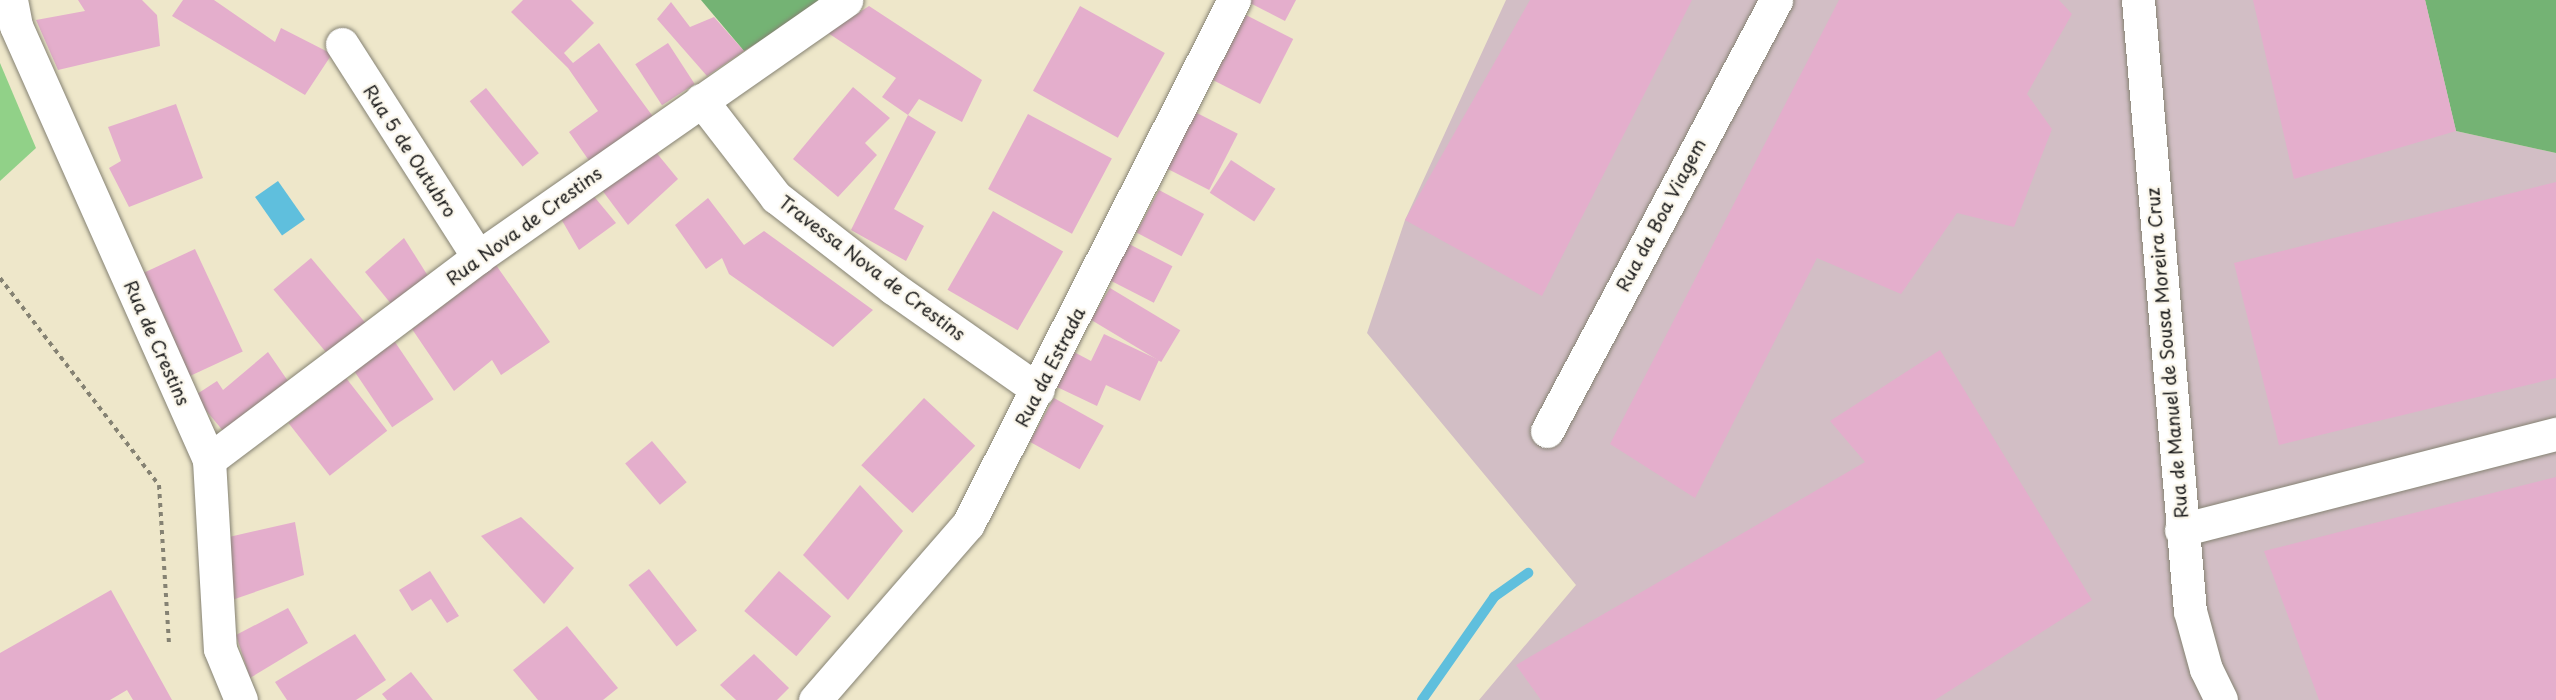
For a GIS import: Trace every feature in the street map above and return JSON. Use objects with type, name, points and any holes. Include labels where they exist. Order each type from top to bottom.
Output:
[{"type":"street","name":"Rua de Crestins","points":[[10,0],[16,26],[209,460],[220,649],[242,700]]},
{"type":"street","name":"Rua Nova de Crestins","points":[[209,460],[478,257],[846,0]]},
{"type":"street","name":"Rua da Estrada","points":[[815,700],[968,524],[1234,0]]},
{"type":"street","name":"Rua da Boa Viagem","points":[[1547,430],[1776,0]]},
{"type":"street","name":"Rua de Manuel de Sousa Moreira Cruz","points":[[2138,0],[2181,530],[2190,611],[2206,669],[2221,700]]},
{"type":"street","name":"Rua 5 de Outubro","points":[[342,44],[478,257]]},
{"type":"street","name":"Travessa Nova de Crestins","points":[[701,100],[776,197],[893,288],[1038,390]]},
{"type":"street","points":[[2181,530],[2556,434]]},
{"type":"path","points":[[0,278],[159,486],[169,643]]},
{"type":"shaded area","points":[[1506,0],[2425,0],[2456,131],[2556,153],[2556,700],[1479,700],[1576,585],[1367,333],[1405,220]]},
{"type":"green space","points":[[701,0],[826,0],[744,51]]},
{"type":"green space","points":[[2425,0],[2556,0],[2556,153],[2456,131]]},
{"type":"green space","points":[[0,63],[36,148],[0,181]]},
{"type":"water","points":[[278,181],[305,220],[282,236],[255,197]]},
{"type":"building","points":[[78,0],[142,0],[157,15],[160,46],[58,70],[36,20],[85,11]]},
{"type":"building","points":[[183,0],[214,0],[275,42],[281,28],[332,54],[305,95],[172,16]]},
{"type":"building","points":[[523,0],[571,0],[594,23],[564,53],[573,63],[599,43],[654,118],[590,162],[569,132],[598,111],[568,68],[511,12]]},
{"type":"building","points":[[1244,0],[1296,0],[1285,21]]},
{"type":"building","points":[[1530,0],[1692,0],[1542,296],[1405,220]]},
{"type":"building","points":[[1839,0],[2059,0],[2072,14],[2027,94],[2052,129],[2014,227],[1957,213],[1901,294],[1817,258],[1695,498],[1610,444]]},
{"type":"building","points":[[2253,0],[2425,0],[2456,131],[2294,179]]},
{"type":"building","points":[[671,2],[690,27],[714,17],[744,51],[707,76],[657,19]]},
{"type":"building","points":[[869,6],[982,80],[962,122],[919,99],[908,115],[882,97],[896,78],[828,33]]},
{"type":"building","points":[[1080,6],[1165,53],[1118,138],[1033,91]]},
{"type":"building","points":[[1246,15],[1293,39],[1260,104],[1213,80]]},
{"type":"building","points":[[668,43],[695,84],[662,105],[635,64]]},
{"type":"building","points":[[853,87],[890,118],[865,143],[877,155],[838,197],[793,159]]},
{"type":"building","points":[[486,88],[539,153],[523,166],[470,101]]},
{"type":"building","points":[[176,104],[203,178],[129,207],[109,168],[121,161],[108,127]]},
{"type":"building","points":[[1195,112],[1238,134],[1209,190],[1166,168]]},
{"type":"building","points":[[1028,114],[1112,159],[1072,234],[988,189]]},
{"type":"building","points":[[908,115],[936,132],[894,209],[924,226],[906,261],[851,230]]},
{"type":"building","points":[[655,151],[678,179],[628,225],[602,190]]},
{"type":"building","points":[[1231,160],[1275,189],[1254,222],[1210,193]]},
{"type":"building","points":[[2556,182],[2556,378],[2279,445],[2234,263]]},
{"type":"building","points":[[1159,190],[1204,214],[1181,256],[1136,232]]},
{"type":"building","points":[[592,194],[616,223],[579,250],[560,217]]},
{"type":"building","points":[[708,198],[744,245],[764,231],[873,310],[833,347],[729,274],[722,258],[706,269],[675,225]]},
{"type":"building","points":[[993,211],[1063,251],[1018,330],[948,290]]},
{"type":"building","points":[[404,238],[428,276],[392,305],[365,272]]},
{"type":"building","points":[[1127,243],[1172,266],[1154,303],[1108,280]]},
{"type":"building","points":[[195,249],[243,351],[188,377],[141,274]]},
{"type":"building","points":[[311,258],[369,328],[332,359],[273,289]]},
{"type":"building","points":[[496,265],[550,342],[501,375],[492,360],[454,391],[412,329]]},
{"type":"building","points":[[1110,288],[1180,330],[1161,362],[1091,320]]},
{"type":"building","points":[[1104,334],[1159,360],[1140,401],[1106,385],[1097,406],[1057,387],[1074,352],[1091,361]]},
{"type":"building","points":[[395,342],[434,399],[392,427],[354,370]]},
{"type":"building","points":[[1940,350],[2092,600],[1935,700],[1541,700],[1516,665],[1865,462],[1830,421]]},
{"type":"building","points":[[268,352],[290,384],[224,432],[194,396],[217,381],[223,390]]},
{"type":"building","points":[[346,378],[387,431],[330,476],[288,423]]},
{"type":"building","points":[[924,398],[975,446],[912,513],[861,465]]},
{"type":"building","points":[[1054,398],[1104,426],[1080,469],[1030,442]]},
{"type":"building","points":[[652,441],[687,482],[660,505],[625,463]]},
{"type":"building","points":[[2556,477],[2556,700],[2319,700],[2264,551]]},
{"type":"building","points":[[860,485],[903,531],[848,600],[803,555]]},
{"type":"building","points":[[521,517],[574,568],[544,604],[481,536]]},
{"type":"building","points":[[295,522],[304,575],[232,600],[229,537]]},
{"type":"building","points":[[649,569],[697,630],[677,646],[629,585]]},
{"type":"building","points":[[430,571],[459,616],[447,623],[431,599],[412,611],[399,590]]},
{"type":"building","points":[[779,571],[831,616],[796,656],[744,611]]},
{"type":"building","points":[[111,590],[172,700],[133,700],[127,690],[110,700],[0,700],[0,653]]},
{"type":"building","points":[[288,608],[308,643],[250,678],[236,635]]},
{"type":"building","points":[[567,626],[618,688],[603,700],[538,700],[513,670]]},
{"type":"building","points":[[355,634],[386,680],[356,700],[287,700],[275,682]]},
{"type":"building","points":[[754,654],[789,688],[777,700],[736,700],[720,685]]},
{"type":"building","points":[[411,672],[433,700],[387,700],[382,694]]},
{"type":"waterway","points":[[1422,700],[1494,597],[1528,573]]}]
